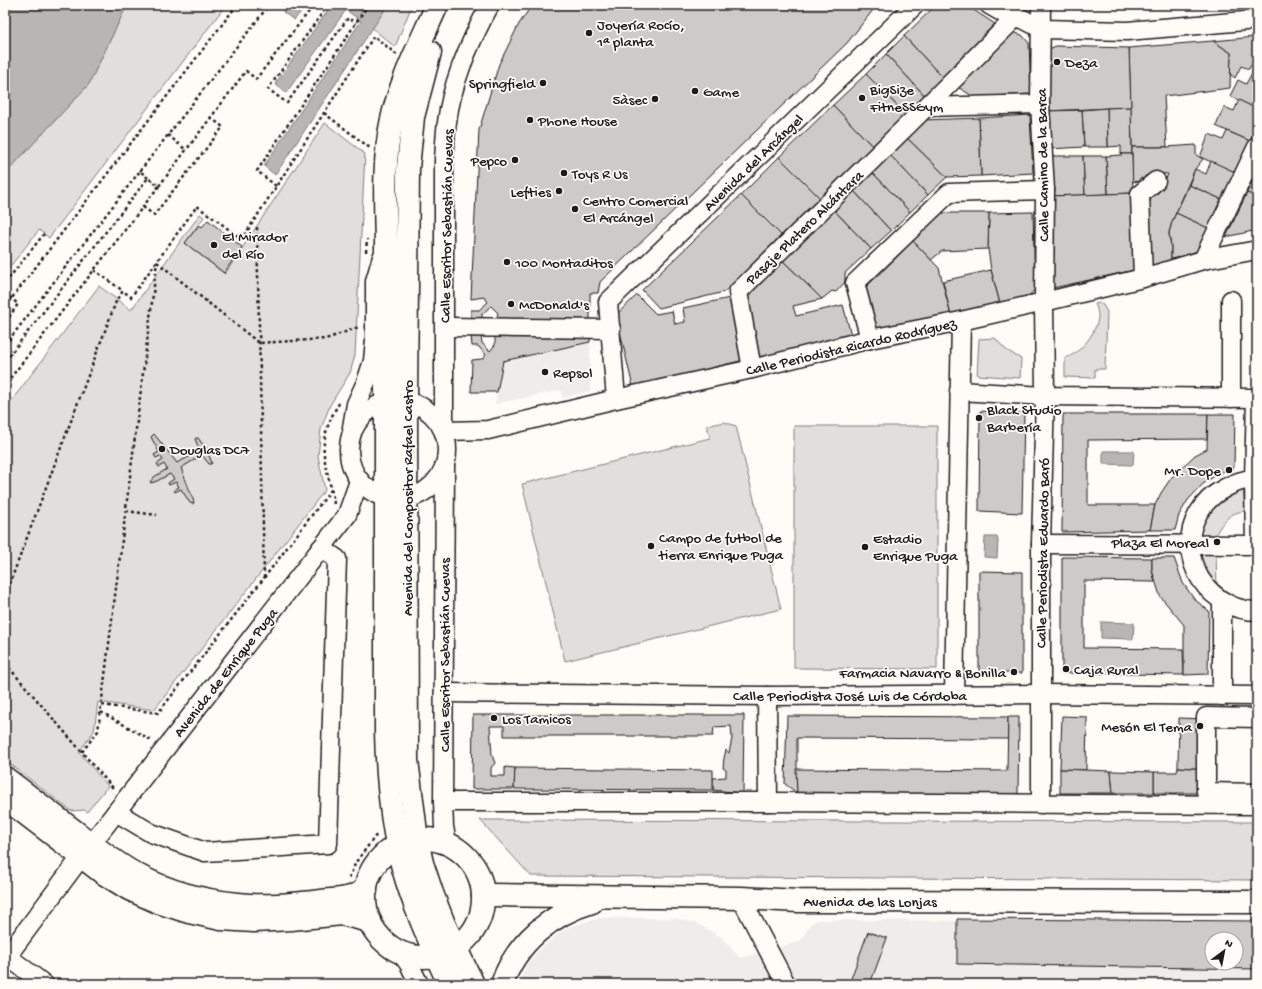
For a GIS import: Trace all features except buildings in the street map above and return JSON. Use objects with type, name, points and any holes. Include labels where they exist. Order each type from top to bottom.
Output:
[{"type":"main road","name":"Avenida del Compositor Rafael Castro","points":[[396,402],[386,243],[385,192],[389,135],[393,117],[412,60],[437,5]]},
{"type":"main road","name":"Avenida del Compositor Rafael Castro","points":[[445,5],[420,87],[413,117],[410,141],[396,402],[396,499],[407,760],[407,843],[427,879],[446,953],[449,984]]},
{"type":"main road","points":[[5,778],[129,889],[158,902],[190,912],[221,919],[254,921],[342,914],[370,921]]},
{"type":"main road","points":[[5,798],[86,850],[137,875],[184,893],[212,901],[239,904],[296,904],[351,897],[366,890]]},
{"type":"main road","points":[[425,839],[447,843],[460,852],[476,870],[481,883],[483,895],[475,926],[463,941],[446,953],[424,956],[400,952],[382,939],[370,921],[365,907],[366,890],[372,871],[378,860],[390,850],[407,843],[425,839]]},
{"type":"main road","name":"Avenida de las Lonjas","points":[[483,895],[609,898],[741,898],[798,901],[1257,902]]},
{"type":"main road","points":[[502,984],[515,957],[534,933],[567,911],[609,898]]},
{"type":"main road","name":"Avenida del Compositor Rafael Castro","points":[[446,953],[473,984]]},
{"type":"street","name":"Calle Escritor Sebastián Cuevas","points":[[447,843],[444,827],[443,802],[445,467],[447,456],[447,443],[444,431],[444,159],[447,122],[455,84],[466,54],[490,5]]},
{"type":"street","name":"Avenida del Arcángel","points":[[616,399],[608,302],[915,5]]},
{"type":"street","points":[[989,5],[1003,13],[1017,16],[1042,29],[1127,31],[1257,20]]},
{"type":"street","name":"Calle Camino de la Barca","points":[[1041,5],[1042,29],[1040,104],[1045,190],[1044,302]]},
{"type":"street","name":"Pasaje Platero Alcántara","points":[[752,368],[738,292],[1017,16]]},
{"type":"street","points":[[926,107],[1040,104]]},
{"type":"street","points":[[1203,260],[1257,147]]},
{"type":"street","points":[[1143,278],[1140,194],[1156,181]]},
{"type":"street","points":[[870,339],[855,283],[949,193],[1045,190]]},
{"type":"street","name":"Avenida del Compositor Rafael Castro","points":[[359,481],[351,466],[348,450],[356,404],[366,382],[373,361],[375,339],[375,281],[386,243]]},
{"type":"street","name":"Calle Periodista Ricardo Rodríguez","points":[[444,431],[488,430],[870,339],[961,321],[1044,302],[1143,278],[1203,260],[1257,250]]},
{"type":"street","points":[[1231,300],[1231,398]]},
{"type":"street","name":"Calle Periodista Eduardo Baró","points":[[1041,804],[1041,544],[1045,396],[1044,302]]},
{"type":"street","points":[[954,695],[961,321]]},
{"type":"street","points":[[445,327],[611,329]]},
{"type":"street","points":[[960,392],[1045,396],[1256,398],[1256,545],[1041,544]]},
{"type":"street","points":[[351,433],[359,419],[368,411],[396,402],[422,407],[435,417],[444,431]]},
{"type":"street","points":[[359,481],[369,490],[396,499],[424,493],[436,482],[445,467]]},
{"type":"street","points":[[1255,480],[1234,483],[1216,492],[1202,506],[1193,524],[1190,544],[1193,565],[1202,583],[1216,598],[1234,608],[1257,611]]},
{"type":"street","name":"Avenida de Enrique Puga","points":[[6,957],[86,850],[347,515],[359,481]]},
{"type":"street","points":[[116,812],[151,833],[205,852],[328,844],[337,559],[321,548]]},
{"type":"street","points":[[1211,798],[1213,717],[1218,696],[1222,601]]},
{"type":"street","name":"Calle Periodista José Luis de Córdoba","points":[[444,693],[766,696],[1041,694],[1257,696]]},
{"type":"street","points":[[766,696],[768,802]]},
{"type":"street","points":[[1213,717],[1257,718]]},
{"type":"street","points":[[443,802],[1041,804],[1211,798],[1257,793]]},
{"type":"street","points":[[1211,798],[1257,805]]},
{"type":"street","points":[[741,898],[786,984]]},
{"type":"street","points":[[400,952],[409,964],[419,984]]},
{"type":"street","points":[[6,957],[44,984]]},
{"type":"path","points":[[5,307],[237,5]]},
{"type":"path","points":[[5,345],[269,5]]},
{"type":"path","points":[[5,385],[246,71],[256,79],[314,5]]},
{"type":"path","points":[[328,5],[268,88],[287,103],[348,18],[356,23]]},
{"type":"path","points":[[276,186],[257,171],[368,5]]},
{"type":"path","points":[[94,270],[131,297],[197,206],[242,240],[374,36],[398,57]]},
{"type":"path","points":[[324,113],[372,150]]},
{"type":"path","points":[[143,207],[154,215],[223,127],[211,118]]},
{"type":"path","points":[[168,135],[186,150]]},
{"type":"path","points":[[140,171],[159,186]]},
{"type":"path","points":[[5,361],[148,178]]},
{"type":"path","points":[[257,226],[264,578]]},
{"type":"path","points":[[5,283],[44,234]]},
{"type":"path","points":[[157,262],[260,343],[326,339],[364,326]]},
{"type":"path","points":[[82,752],[98,731],[101,712],[157,262]]},
{"type":"path","points":[[5,596],[117,299],[123,291]]},
{"type":"path","points":[[5,294],[18,304],[5,323]]},
{"type":"path","points":[[330,510],[334,504],[324,454],[326,436],[330,420],[343,398]]},
{"type":"path","points":[[102,705],[158,713],[331,490]]},
{"type":"path","points":[[126,511],[157,515]]},
{"type":"path","points":[[5,664],[113,788]]},
{"type":"path","points":[[101,712],[151,740]]},
{"type":"path","points":[[148,744],[156,734]]},
{"type":"path","points":[[109,794],[118,782]]},
{"type":"shaded area","points":[[5,5],[127,5],[89,84],[5,174]]},
{"type":"shaded area","points":[[127,5],[226,5],[49,238],[39,230],[5,273],[5,174],[89,84]]},
{"type":"shaded area","points":[[288,5],[307,5],[294,20],[283,12]]},
{"type":"shaded area","points":[[332,5],[388,5],[275,175],[264,166],[361,21],[346,10],[286,93],[275,84]]},
{"type":"shaded area","points":[[388,5],[412,5],[395,47],[372,28]]},
{"type":"shaded area","points":[[325,123],[365,154],[355,355],[350,373],[330,405],[321,429],[318,456],[325,490],[154,710],[98,702],[94,731],[79,752],[108,786],[87,812],[85,810],[71,811],[5,760],[5,434],[9,429],[5,425],[5,409],[99,286],[131,310],[200,214],[204,217],[185,243],[225,274]]},
{"type":"shaded area","points":[[1099,303],[1103,305],[1107,312],[1105,369],[1095,369],[1095,378],[1065,377],[1065,358],[1071,356],[1082,347],[1091,336],[1095,329],[1098,317],[1095,304]]},
{"type":"shaded area","points":[[995,338],[1005,349],[1021,359],[1020,378],[977,375],[979,339]]},
{"type":"shaded area","name":"Repsol","points":[[590,342],[590,391],[562,398],[562,390],[495,404],[503,361]]},
{"type":"shaded area","name":"Campo de futbol de tierra Enrique Puga","points":[[724,422],[736,426],[781,609],[565,661],[522,484],[710,438],[707,426]]},
{"type":"shaded area","name":"Estadio Enrique Puga","points":[[794,426],[937,426],[937,669],[794,668]]},
{"type":"shaded area","points":[[1103,451],[1134,451],[1133,465],[1103,464]]},
{"type":"shaded area","points":[[1243,490],[1245,511],[1235,513],[1227,518],[1215,535],[1199,536],[1206,519],[1215,507],[1220,502]]},
{"type":"shaded area","points":[[985,537],[997,537],[997,558],[984,557]]},
{"type":"shaded area","points":[[1198,553],[1216,555],[1217,587],[1208,577]]},
{"type":"shaded area","points":[[1101,622],[1134,623],[1133,639],[1101,638]]},
{"type":"shaded area","points":[[480,820],[1257,822],[1257,880],[531,876]]},
{"type":"shaded area","points":[[599,918],[674,918],[696,923],[721,937],[740,958],[801,941],[810,924],[817,920],[1257,922],[1257,984],[519,984],[526,966],[539,950],[566,928]]},
{"type":"place","name":"Joyería Rocío, 1ª planta","points":[[589,33]]},
{"type":"place","name":"Deza","points":[[1057,62]]},
{"type":"place","name":"Springfield","points":[[543,83]]},
{"type":"place","name":"Game","points":[[695,91]]},
{"type":"place","name":"BigSize FitneSSGym","points":[[862,98]]},
{"type":"place","name":"5àsec","points":[[655,99]]},
{"type":"place","name":"Phone House","points":[[530,120]]},
{"type":"place","name":"Pepco","points":[[515,160]]},
{"type":"place","name":"Toys R Us","points":[[564,173]]},
{"type":"place","name":"Lefties","points":[[559,191]]},
{"type":"place","name":"Centro Comercial El Arcángel","points":[[575,209]]},
{"type":"place","name":"El Mirador del Río","points":[[214,245]]},
{"type":"place","name":"100 Montaditos","points":[[507,262]]},
{"type":"place","name":"McDonald's","points":[[511,304]]},
{"type":"place","name":"Repsol","points":[[545,372]]},
{"type":"place","name":"Black Studio Barbería","points":[[979,418]]},
{"type":"place","name":"Douglas DC7","points":[[162,449]]},
{"type":"place","name":"Mr. Dope","points":[[1229,470]]},
{"type":"place","name":"Plaza El Moreal","points":[[1217,542]]},
{"type":"place","name":"Campo de futbol de tierra Enrique Puga","points":[[651,546]]},
{"type":"place","name":"Estadio Enrique Puga","points":[[865,547]]},
{"type":"place","name":"Caja Rural","points":[[1066,669]]},
{"type":"place","name":"Farmacia Navarro & Bonilla","points":[[1014,672]]},
{"type":"place","name":"Los Tamicos","points":[[494,718]]},
{"type":"place","name":"Mesón El Tema","points":[[1200,726]]}]
